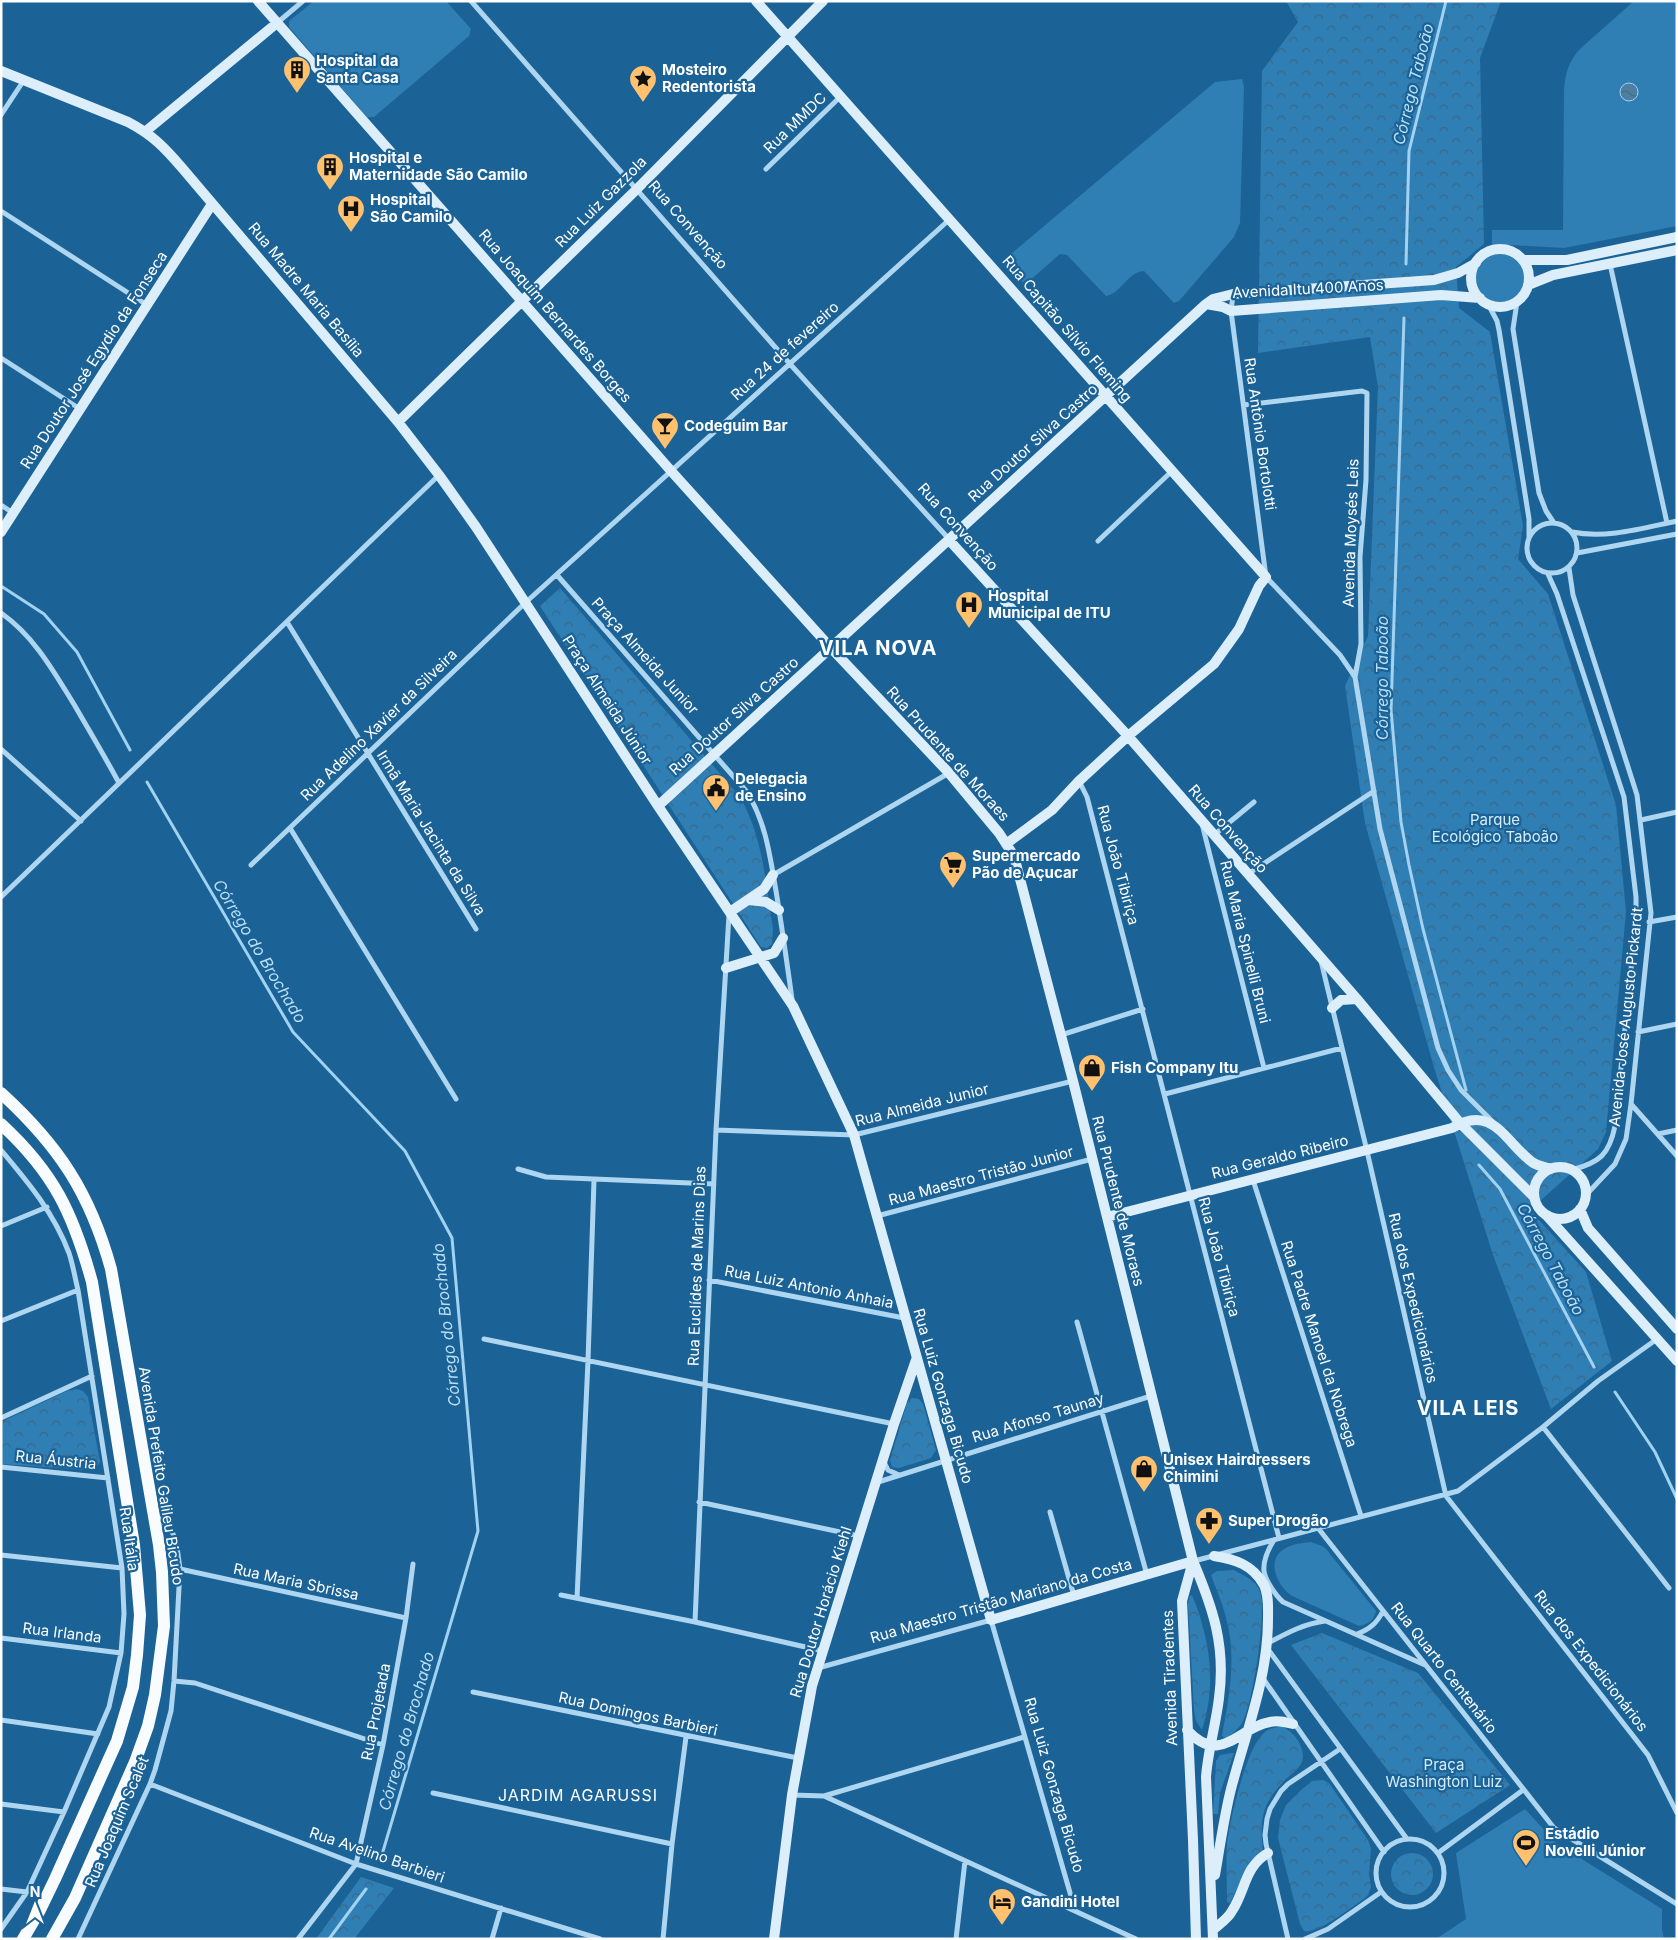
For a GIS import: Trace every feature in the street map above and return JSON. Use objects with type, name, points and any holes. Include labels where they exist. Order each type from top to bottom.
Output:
[{"type":"main road","name":"Avenida Prefeito Galileu Bicudo","points":[[1,1093],[54,1148],[88,1203],[102,1236],[111,1269],[162,1572],[164,1626],[160,1668],[148,1726],[136,1762],[75,1898],[52,1939]]},
{"type":"main road","points":[[1,1124],[22,1143],[43,1169],[63,1200],[75,1226],[88,1266],[94,1292],[134,1545],[140,1615],[133,1687],[117,1741],[56,1879],[23,1939]]},
{"type":"street","name":"Rua Joaquim Bernardes Borges","points":[[258,1],[672,472],[831,648]]},
{"type":"street","points":[[146,131],[303,1]]},
{"type":"street","name":"Rua Convenção","points":[[471,1],[790,364],[1128,736],[1357,999],[1439,1098],[1456,1126]]},
{"type":"street","name":"Rua Capitão Sílvio Fleming","points":[[756,1],[789,36],[1266,577],[1340,654],[1355,677]]},
{"type":"street","name":"Rua Luiz Gazzola","points":[[398,422],[637,189],[823,1]]},
{"type":"street","name":"Rua Madre Maria Basília","points":[[1,71],[102,110],[146,131],[166,149],[398,422],[440,475],[525,603]]},
{"type":"street","points":[[1,115],[24,80]]},
{"type":"street","name":"Rua MMDC","points":[[766,169],[842,96]]},
{"type":"street","name":"Rua Doutor José Egydio da Fonseca","points":[[1,532],[212,204]]},
{"type":"street","points":[[1,211],[147,305]]},
{"type":"street","name":"Rua 24 de fevereiro","points":[[525,603],[672,472],[950,218]]},
{"type":"street","points":[[1523,260],[1567,260],[1677,237]]},
{"type":"street","points":[[1484,301],[1503,307],[1517,302],[1524,294],[1528,285],[1529,274],[1523,260],[1508,250],[1496,249],[1484,254],[1476,263],[1471,281],[1473,288],[1497,321],[1499,330],[1529,519],[1530,537],[1527,552],[1530,560],[1540,571],[1548,574],[1555,574],[1569,568],[1578,553],[1577,542],[1572,532]]},
{"type":"street","points":[[1528,285],[1553,275],[1677,250]]},
{"type":"street","name":"Avenida Itu 400 Anos","points":[[1206,304],[1213,299],[1233,294],[1434,280],[1458,273],[1476,263]]},
{"type":"street","points":[[1610,263],[1667,523]]},
{"type":"street","name":"Rua Antônio Bortolotti","points":[[1233,294],[1231,311],[1266,577]]},
{"type":"street","name":"Avenida Itu 400 Anos","points":[[1206,304],[1223,307],[1231,311],[1442,295],[1484,301]]},
{"type":"street","points":[[1517,302],[1513,329],[1539,493],[1546,511],[1554,523]]},
{"type":"street","name":"Rua Doutor Silva Castro","points":[[658,806],[1206,304]]},
{"type":"street","points":[[1,358],[80,409]]},
{"type":"street","name":"Avenida Moysés Leis","points":[[1244,405],[1364,392],[1368,396],[1366,480],[1360,558],[1361,644],[1355,677]]},
{"type":"street","points":[[1098,540],[1172,470]]},
{"type":"street","points":[[2,894],[440,475]]},
{"type":"street","points":[[1,505],[14,513]]},
{"type":"street","points":[[1530,537],[1537,528],[1554,523],[1564,526],[1572,532],[1586,535],[1605,534],[1677,521]]},
{"type":"street","points":[[1578,553],[1677,534]]},
{"type":"street","name":"Avenida José Augusto Pickardt","points":[[1569,568],[1573,595],[1637,795],[1651,902],[1629,1124],[1615,1164],[1586,1195]]},
{"type":"street","name":"Avenida José Augusto Pickardt","points":[[1548,574],[1557,594],[1624,797],[1636,897],[1636,921],[1612,1142],[1600,1159],[1591,1165],[1572,1170]]},
{"type":"street","name":"Praça Almeida Junior","points":[[557,575],[715,754],[747,792],[757,808],[765,829],[793,1006]]},
{"type":"street","points":[[1006,844],[1052,810],[1079,780],[1214,664],[1239,630],[1259,586],[1266,577]]},
{"type":"street","name":"Rua Adelino Xavier da Silveira","points":[[250,865],[525,603]]},
{"type":"street","name":"Praça Almeida Júnior","points":[[525,603],[730,912]]},
{"type":"street","points":[[1,613],[32,640],[52,668],[120,783]]},
{"type":"street","name":"Irmã Maria Jacinta da Silva","points":[[287,622],[476,929]]},
{"type":"street","name":"Rua Prudente de Moraes","points":[[831,648],[948,773],[999,833],[1014,856],[1073,1081],[1193,1561]]},
{"type":"street","points":[[1355,677],[1380,829],[1438,1048],[1448,1070],[1461,1090],[1534,1164],[1572,1170],[1582,1181],[1586,1195],[1580,1209],[1568,1218],[1547,1216]]},
{"type":"street","points":[[1,749],[80,820]]},
{"type":"street","points":[[730,912],[764,888],[773,875],[948,773]]},
{"type":"street","name":"Rua João Tibiriça","points":[[1079,780],[1087,797],[1143,1009],[1276,1539]]},
{"type":"street","points":[[1248,874],[1374,791]]},
{"type":"street","points":[[1214,835],[1254,802]]},
{"type":"street","points":[[1641,820],[1677,812]]},
{"type":"street","name":"Rua Maria Spinelli Bruni","points":[[1202,821],[1264,1068]]},
{"type":"street","points":[[290,828],[456,1100]]},
{"type":"street","points":[[749,900],[766,902],[779,910]]},
{"type":"street","name":"Rua Luiz Gonzaga Bicudo","points":[[730,912],[793,1006],[854,1135],[904,1318],[1074,1910]]},
{"type":"street","name":"Rua Euclídes de Marins Dias","points":[[695,1622],[716,1130],[730,912]]},
{"type":"street","points":[[1649,922],[1677,917]]},
{"type":"street","points":[[726,968],[774,953],[783,938]]},
{"type":"street","name":"Rua dos Expedicionários","points":[[1320,956],[1446,1496],[1648,1755],[1677,1813]]},
{"type":"street","points":[[1332,1008],[1341,1000],[1357,999]]},
{"type":"street","points":[[1061,1035],[1143,1009]]},
{"type":"street","points":[[1638,1032],[1677,1024]]},
{"type":"street","points":[[1165,1094],[1342,1048]]},
{"type":"street","name":"Rua Almeida Junior","points":[[716,1130],[854,1135],[1073,1081]]},
{"type":"street","points":[[1631,1104],[1677,1156]]},
{"type":"street","name":"Rua Geraldo Ribeiro","points":[[1106,1217],[1367,1151],[1456,1126],[1481,1121],[1495,1124]]},
{"type":"street","points":[[1456,1126],[1534,1197]]},
{"type":"street","points":[[1658,1134],[1677,1130]]},
{"type":"street","name":"Rua Itália","points":[[1,1150],[34,1188],[47,1207],[69,1253],[78,1290],[122,1568],[124,1614],[120,1653],[109,1707],[27,1892],[1,1929]]},
{"type":"street","name":"Rua Maestro Tristão Junior","points":[[876,1216],[1092,1159]]},
{"type":"street","points":[[1551,1168],[1537,1179],[1534,1188],[1534,1197],[1540,1211],[1547,1216],[1677,1361]]},
{"type":"street","points":[[518,1169],[546,1177],[714,1184]]},
{"type":"street","points":[[577,1598],[594,1180]]},
{"type":"street","name":"Rua Padre Manoel da Nobrega","points":[[1253,1180],[1362,1516]]},
{"type":"street","points":[[1,1226],[47,1207]]},
{"type":"street","points":[[1580,1209],[1588,1228],[1677,1329]]},
{"type":"street","name":"Rua Luiz Antonio Anhaia","points":[[709,1280],[904,1318]]},
{"type":"street","points":[[1,1321],[78,1290]]},
{"type":"street","points":[[1077,1322],[1147,1575]]},
{"type":"street","points":[[484,1339],[894,1424]]},
{"type":"street","points":[[1213,1934],[1206,1777],[1220,1689],[1220,1640],[1212,1608],[1193,1561],[1362,1516],[1446,1496],[1458,1491],[1543,1427],[1598,1381],[1658,1339]]},
{"type":"street","name":"Rua Doutor Horácio Kiehl","points":[[774,1939],[792,1795],[812,1686],[875,1483],[916,1360]]},
{"type":"street","points":[[1,1418],[92,1376]]},
{"type":"street","name":"Rua Afonso Taunay","points":[[875,1483],[1151,1396]]},
{"type":"street","points":[[1543,1427],[1669,1588]]},
{"type":"street","points":[[883,1459],[888,1470],[899,1475]]},
{"type":"street","name":"Rua Áustria","points":[[1,1467],[108,1478]]},
{"type":"street","points":[[699,1502],[859,1536]]},
{"type":"street","name":"Rua Joaquim Scalet","points":[[78,1939],[150,1784],[170,1712],[174,1681],[180,1569],[176,1540],[172,1532],[153,1510]]},
{"type":"street","points":[[1050,1512],[1074,1596]]},
{"type":"street","name":"Rua Quarto Centenário","points":[[1318,1528],[1554,1828],[1677,1904]]},
{"type":"street","points":[[1276,1539],[1268,1551],[1264,1571],[1275,1594],[1283,1602],[1426,1665]]},
{"type":"street","points":[[1,1555],[122,1568]]},
{"type":"street","points":[[1212,1898],[1231,1789],[1248,1732],[1267,1645],[1268,1607],[1264,1586],[1258,1576],[1245,1564],[1234,1559],[1214,1556]]},
{"type":"street","name":"Rua Maestro Tristão Mariano da Costa","points":[[818,1668],[1193,1561]]},
{"type":"street","name":"Avenida Tiradentes","points":[[1193,1561],[1182,1601],[1196,1939]]},
{"type":"street","name":"Rua Projetada","points":[[356,1864],[383,1745],[406,1618],[413,1564]]},
{"type":"street","name":"Rua Maria Sbrissa","points":[[180,1569],[406,1618]]},
{"type":"street","points":[[561,1595],[824,1651]]},
{"type":"street","points":[[1357,1634],[1369,1630],[1377,1622],[1383,1611]]},
{"type":"street","points":[[1267,1645],[1308,1624],[1327,1621]]},
{"type":"street","name":"Rua Irlanda","points":[[1,1638],[120,1653]]},
{"type":"street","points":[[1267,1645],[1340,1749],[1407,1839]]},
{"type":"street","points":[[1261,1676],[1384,1852]]},
{"type":"street","points":[[174,1681],[195,1683],[383,1745]]},
{"type":"street","name":"Rua Domingos Barbieri","points":[[473,1692],[798,1758]]},
{"type":"street","points":[[1,1720],[98,1734]]},
{"type":"street","points":[[1187,1730],[1200,1742],[1223,1744],[1269,1722],[1293,1724]]},
{"type":"street","points":[[663,1939],[672,1844],[686,1736]]},
{"type":"street","points":[[792,1795],[824,1796],[1024,1737]]},
{"type":"street","points":[[1288,1939],[1266,1844],[1266,1826],[1275,1800],[1288,1784],[1340,1749]]},
{"type":"street","name":"Rua Avelino Barbieri","points":[[150,1784],[356,1864],[600,1939]]},
{"type":"street","points":[[1438,1853],[1523,1790]]},
{"type":"street","points":[[433,1793],[672,1844]]},
{"type":"street","points":[[824,1796],[1136,1939]]},
{"type":"street","points":[[1,1804],[64,1812]]},
{"type":"street","points":[[1407,1839],[1418,1840],[1429,1845],[1438,1853],[1443,1863],[1445,1874],[1440,1889],[1430,1902],[1409,1908],[1398,1906],[1381,1892],[1376,1872],[1378,1861],[1384,1852],[1394,1843],[1407,1839]]},
{"type":"street","points":[[1213,1934],[1232,1912],[1252,1867],[1268,1853]]},
{"type":"street","points":[[956,1939],[965,1860]]},
{"type":"street","points":[[298,1939],[356,1864]]},
{"type":"street","points":[[1,1889],[27,1892]]},
{"type":"street","points":[[1305,1939],[1328,1929],[1381,1892]]},
{"type":"street","points":[[492,1939],[501,1908]]},
{"type":"green space","points":[[314,1],[446,1],[471,29],[469,36],[374,117],[367,117],[289,27],[289,21]]},
{"type":"green space","name":"Parque Ecológico Taboão","points":[[1286,1],[1501,1],[1480,58],[1484,244],[1456,267],[1459,308],[1490,332],[1523,526],[1518,559],[1548,594],[1616,805],[1626,912],[1606,1132],[1598,1149],[1530,1210],[1586,1272],[1612,1361],[1551,1409],[1493,1255],[1433,1064],[1365,823],[1345,686],[1368,636],[1378,387],[1370,337],[1258,353],[1262,71],[1298,22]]},
{"type":"green space","points":[[1634,1],[1677,1],[1677,226],[1564,248],[1492,244],[1492,230],[1563,230],[1565,78],[1573,57],[1581,48]]},
{"type":"green space","points":[[1242,79],[1244,87],[1240,223],[1234,237],[1179,301],[1174,303],[1144,271],[1133,275],[1116,291],[1106,296],[1067,255],[1060,254],[1027,283],[1020,281],[1005,266],[1005,260],[1011,254],[1215,82]]},
{"type":"green space","points":[[1500,254],[1509,256],[1517,261],[1522,269],[1524,278],[1522,287],[1517,295],[1509,300],[1500,302],[1491,300],[1483,295],[1478,287],[1476,278],[1478,269],[1483,261],[1491,256]]},
{"type":"green space","points":[[560,588],[740,797],[754,828],[766,878],[773,929],[772,944],[767,948],[761,947],[540,606]]},
{"type":"green space","points":[[77,1389],[83,1391],[88,1397],[100,1462],[96,1468],[89,1470],[1,1464],[1,1422],[67,1391]]},
{"type":"green space","points":[[912,1398],[919,1399],[923,1404],[936,1450],[931,1458],[899,1468],[892,1467],[890,1460],[907,1403]]},
{"type":"green space","points":[[1311,1542],[1326,1549],[1376,1611],[1374,1617],[1366,1624],[1359,1626],[1292,1596],[1282,1587],[1274,1567],[1278,1554],[1290,1546]]},
{"type":"green space","points":[[1234,1570],[1256,1584],[1262,1602],[1262,1617],[1255,1677],[1247,1711],[1242,1724],[1227,1739],[1222,1736],[1231,1677],[1231,1647],[1225,1613],[1211,1575],[1217,1571]]},
{"type":"green space","points":[[1192,1595],[1203,1628],[1209,1661],[1209,1695],[1207,1713],[1202,1730],[1196,1721],[1194,1710],[1188,1603]]},
{"type":"green space","name":"Praça Washington Luiz","points":[[1322,1633],[1418,1673],[1510,1785],[1436,1833],[1291,1645]]},
{"type":"green space","points":[[1283,1727],[1298,1740],[1303,1753],[1302,1761],[1268,1802],[1262,1820],[1263,1852],[1250,1861],[1230,1903],[1227,1902],[1227,1844],[1245,1768],[1251,1752],[1265,1732]]},
{"type":"green space","points":[[1234,1753],[1220,1793],[1218,1814],[1214,1814],[1216,1761],[1220,1755]]},
{"type":"green space","name":"Praça Washington Luiz","points":[[1323,1780],[1329,1783],[1368,1840],[1371,1849],[1369,1874],[1371,1887],[1364,1899],[1334,1920],[1317,1929],[1304,1931],[1300,1924],[1278,1838],[1280,1820],[1286,1805],[1300,1791],[1312,1781]]},
{"type":"green space","name":"Estádio Novelli Júnior","points":[[1525,1809],[1556,1843],[1662,1909],[1664,1939],[1436,1939],[1466,1919],[1456,1853]]},
{"type":"green space","points":[[1412,1853],[1427,1859],[1433,1874],[1427,1889],[1412,1895],[1397,1889],[1391,1874],[1397,1859]]},
{"type":"green space","points":[[361,1877],[394,1888],[354,1939],[316,1939]]},
{"type":"water","points":[[1625,83],[1633,83],[1638,88],[1636,99],[1625,101],[1620,96],[1620,88]]},
{"type":"waterway","name":"Córrego Taboão","points":[[1406,264],[1409,151],[1446,1]]},
{"type":"waterway","name":"Córrego Taboão","points":[[1404,318],[1391,710],[1401,822],[1409,865],[1423,929],[1466,1090]]},
{"type":"waterway","name":"Córrego do Brochado","points":[[1,586],[44,614],[77,652],[130,750]]},
{"type":"waterway","name":"Córrego do Brochado","points":[[147,782],[293,1032],[405,1151],[452,1238],[478,1531],[381,1858]]},
{"type":"waterway","name":"Córrego Taboão","points":[[1479,1165],[1500,1189],[1594,1367]]},
{"type":"waterway","name":"Córrego Taboão","points":[[1615,1392],[1655,1452],[1677,1499]]},
{"type":"waterway","name":"Córrego do Brochado","points":[[329,1939],[366,1889]]},
{"type":"place","name":"Hospital da Santa Casa","points":[[297,94]]},
{"type":"place","name":"Mosteiro Redentorista","points":[[643,103]]},
{"type":"place","name":"Hospital e Maternidade São Camilo","points":[[330,191]]},
{"type":"place","name":"Hospital São Camilo","points":[[351,233]]},
{"type":"place","name":"Codeguim Bar","points":[[665,450]]},
{"type":"place","name":"Hospital Municipal de ITU","points":[[969,629]]},
{"type":"place","name":"Delegacia de Ensino","points":[[716,812]]},
{"type":"place","name":"Supermercado Pão de Açucar","points":[[953,889]]},
{"type":"place","name":"Fish Company Itu","points":[[1092,1092]]},
{"type":"place","name":"Unisex Hairdressers Chimini","points":[[1144,1493]]},
{"type":"place","name":"Super Drogão","points":[[1209,1545]]},
{"type":"place","name":"Estádio Novelli Júnior","points":[[1526,1867]]},
{"type":"place","name":"Gandini Hotel","points":[[1002,1926]]},
{"type":"district","name":"VILA NOVA","points":[[878,648]]},
{"type":"district","name":"VILA LEIS","points":[[1468,1408]]},
{"type":"district","name":"JARDIM AGARUSSI","points":[[578,1795]]}]
